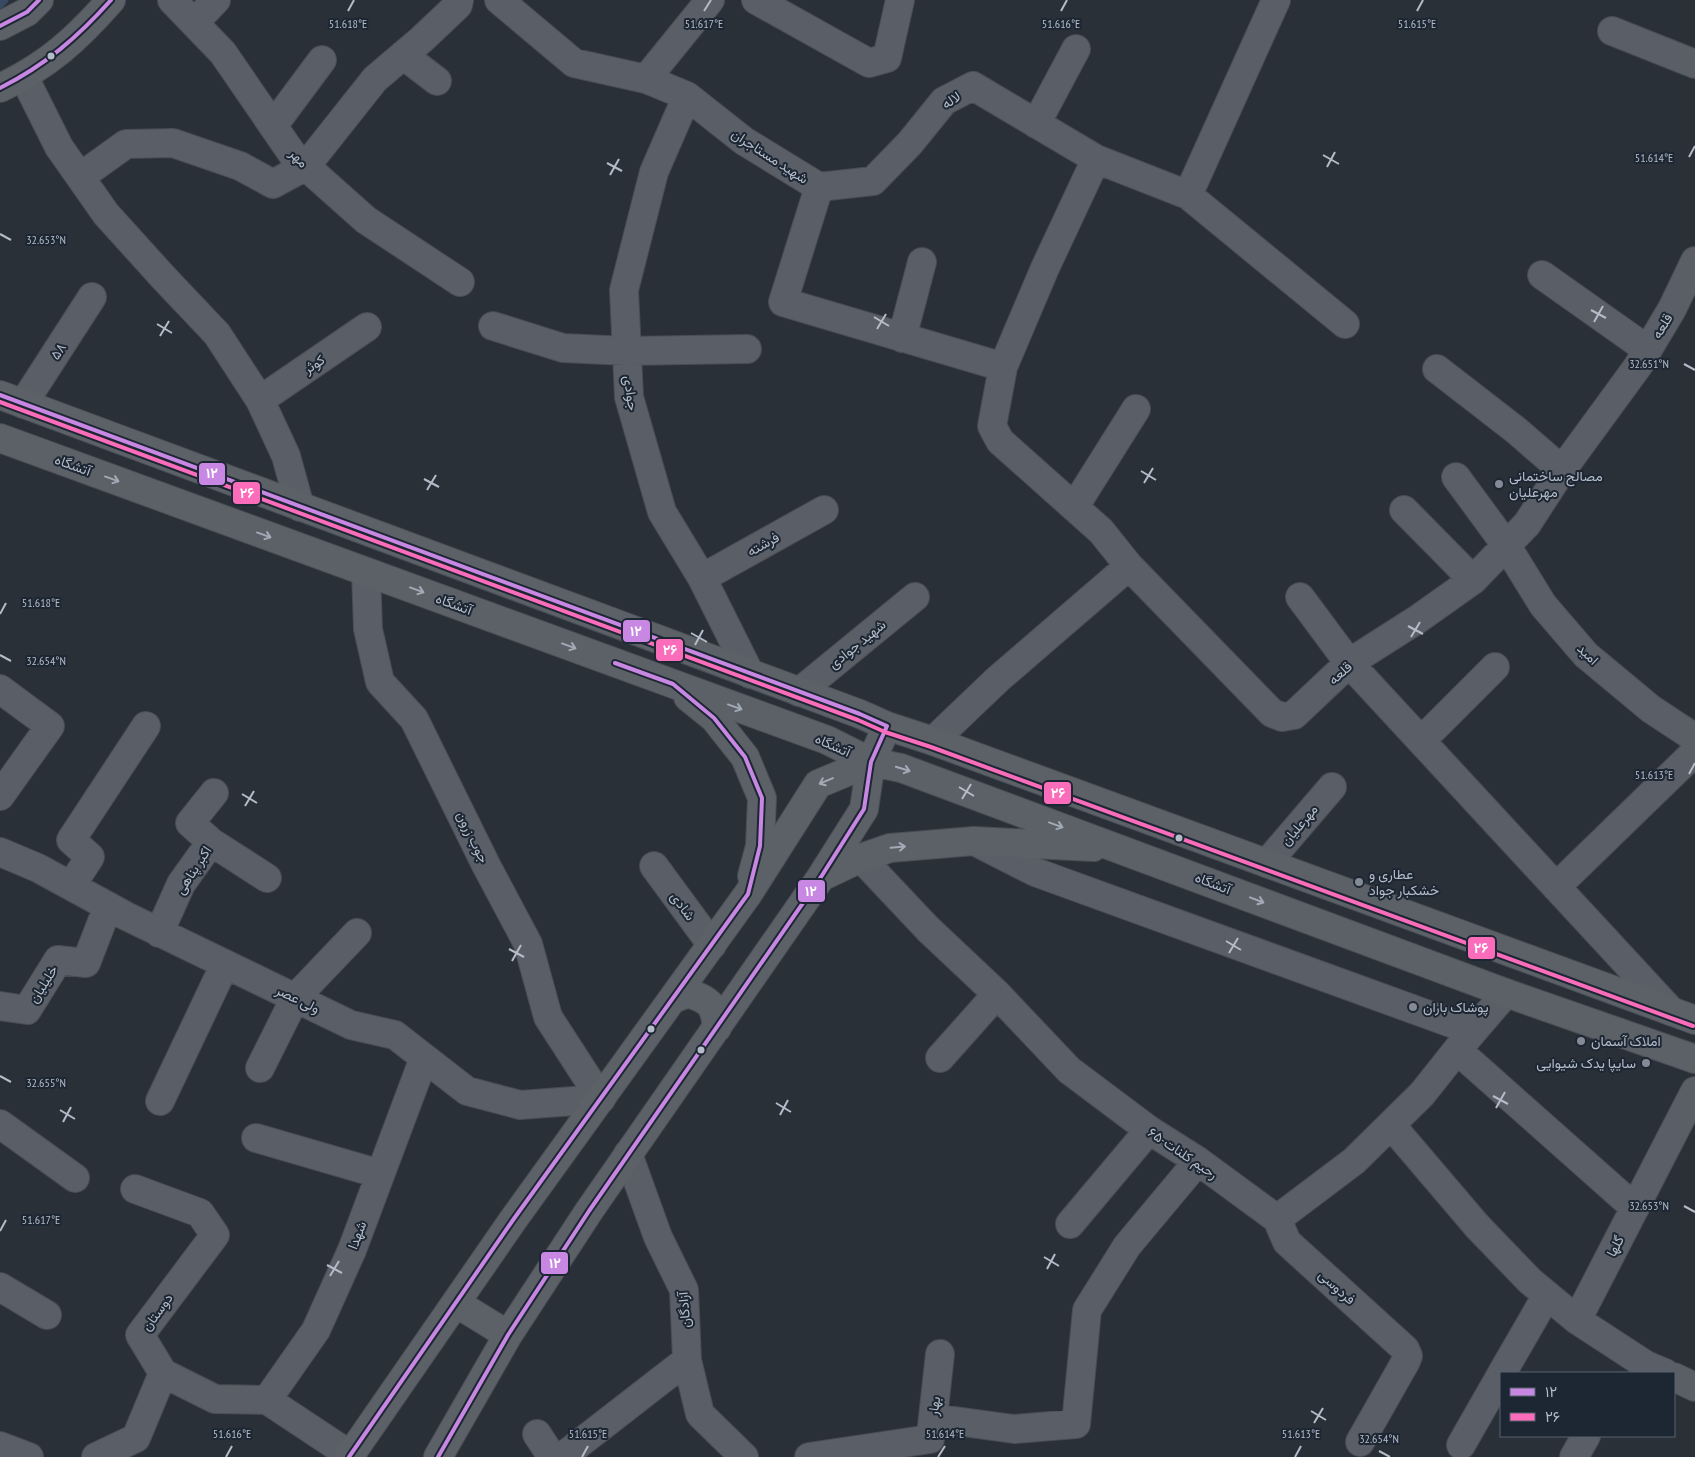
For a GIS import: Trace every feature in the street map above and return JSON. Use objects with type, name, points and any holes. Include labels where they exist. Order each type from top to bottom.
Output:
[{"type":"main road","points":[[0,26],[27,12],[38,0]]},
{"type":"main road","points":[[0,88],[24,77],[58,54],[80,34],[111,0]]},
{"type":"main road","points":[[12,399],[887,726],[933,741],[1683,1015]]},
{"type":"main road","name":"آتشگاه","points":[[0,438],[827,740],[871,762],[902,768],[1506,993],[1695,1059]]},
{"type":"main road","points":[[673,684],[714,718],[745,756],[762,798],[760,846],[748,894]]},
{"type":"main road","points":[[438,1457],[508,1335],[628,1154],[821,877],[864,808],[871,762],[887,726]]},
{"type":"main road","points":[[349,1456],[513,1220],[748,894],[818,784],[871,762]]},
{"type":"main road","points":[[821,877],[861,858],[890,848],[974,840],[1122,849]]},
{"type":"main road","points":[[673,999],[688,993],[704,998],[715,1012],[717,1028]]},
{"type":"main road","points":[[456,1303],[508,1335]]},
{"type":"street","name":"مهر","points":[[172,0],[223,54],[293,155],[366,220],[460,282]]},
{"type":"street","points":[[194,23],[216,0]]},
{"type":"street","points":[[80,177],[126,144],[173,143],[240,166],[273,184],[306,166],[375,79],[458,5],[459,0]]},
{"type":"street","name":"شهید مستاجران","points":[[499,0],[574,63],[646,79],[687,96],[744,141],[819,187],[783,302],[1003,367]]},
{"type":"street","points":[[646,79],[710,0]]},
{"type":"street","points":[[756,0],[868,63],[887,58],[900,0]]},
{"type":"street","points":[[1188,195],[1276,0]]},
{"type":"street","points":[[1612,31],[1695,64]]},
{"type":"street","points":[[1036,124],[1076,49]]},
{"type":"street","points":[[403,55],[437,81]]},
{"type":"street","points":[[273,126],[322,60]]},
{"type":"street","points":[[24,77],[59,147],[106,214],[163,278],[217,334],[260,400],[286,456],[300,507]]},
{"type":"street","name":"لاله","points":[[819,187],[873,181],[910,143],[944,101],[973,86],[1096,159],[1188,195],[1345,324]]},
{"type":"street","name":"جوادی","points":[[687,96],[654,172],[624,290],[629,397],[662,512],[702,578],[750,674]]},
{"type":"street","name":"قلعه","points":[[1096,159],[1045,268],[1003,367],[992,426],[1000,440],[1101,531],[1129,566],[1272,713],[1282,717],[1294,715],[1349,663],[1418,619],[1473,580],[1527,524],[1562,470],[1638,366],[1672,309],[1695,261]]},
{"type":"street","points":[[902,338],[922,262]]},
{"type":"street","points":[[1542,275],[1648,350]]},
{"type":"street","name":"۵۸","points":[[12,399],[92,297]]},
{"type":"street","points":[[493,326],[563,348],[627,351],[747,349]]},
{"type":"street","name":"کوثر","points":[[260,400],[367,327]]},
{"type":"street","points":[[1437,369],[1517,431],[1562,470]]},
{"type":"street","points":[[1075,506],[1136,409]]},
{"type":"street","name":"امید","points":[[1456,477],[1506,545],[1543,605],[1586,655],[1651,709],[1695,738]]},
{"type":"street","name":"فرشته","points":[[702,578],[824,510]]},
{"type":"street","points":[[1404,510],[1473,580]]},
{"type":"street","points":[[933,741],[998,679],[1129,566]]},
{"type":"street","name":"جوب زرون","points":[[366,572],[368,629],[380,682],[414,719],[486,865],[528,944],[548,1017],[601,1099]]},
{"type":"street","name":"شهید جوادی","points":[[799,692],[915,597]]},
{"type":"street","points":[[1300,598],[1349,663],[1556,887],[1683,1015]]},
{"type":"street","points":[[1421,741],[1495,667]]},
{"type":"street","points":[[0,689],[50,726],[0,796]]},
{"type":"street","points":[[71,886],[90,857],[71,840],[146,726]]},
{"type":"street","points":[[1556,887],[1695,752]]},
{"type":"street","name":"مهرعلیان","points":[[1267,863],[1332,787]]},
{"type":"street","name":"اکبر پناهی","points":[[159,932],[181,884],[211,842],[190,823],[214,793]]},
{"type":"street","points":[[974,840],[1035,872],[1465,1040],[1635,1208]]},
{"type":"street","points":[[211,842],[267,878]]},
{"type":"street","name":"ولی عصر","points":[[0,852],[38,868],[159,932],[351,1025],[394,1035],[467,1091],[520,1106],[601,1099]]},
{"type":"street","name":"۶۵-رحیم کلنات","points":[[861,858],[928,929],[997,994],[1069,1070],[1149,1130],[1198,1161],[1277,1219]]},
{"type":"street","name":"شادی","points":[[654,866],[712,945]]},
{"type":"street","name":"خلیلیان","points":[[0,1006],[27,1010],[58,960],[86,963],[108,906]]},
{"type":"street","points":[[260,1068],[295,998],[357,933]]},
{"type":"street","points":[[160,1101],[226,964]]},
{"type":"street","points":[[1277,1219],[1354,1160],[1422,1094],[1506,993]]},
{"type":"street","points":[[940,1058],[997,994]]},
{"type":"street","name":"شهدا","points":[[267,1400],[316,1330],[352,1250],[424,1058]]},
{"type":"street","name":"گلها","points":[[1577,1320],[1635,1208],[1688,1125],[1695,1091]]},
{"type":"street","points":[[0,1124],[75,1178]]},
{"type":"street","points":[[1391,1124],[1477,1226],[1530,1281],[1629,1365],[1646,1365],[1662,1372]]},
{"type":"street","points":[[1070,1224],[1149,1130]]},
{"type":"street","points":[[256,1138],[380,1174]]},
{"type":"street","name":"آزادگان","points":[[628,1154],[658,1237],[684,1290],[687,1360],[700,1414],[744,1457]]},
{"type":"street","points":[[809,1457],[930,1438],[1076,1424],[1087,1310],[1127,1246],[1198,1161]]},
{"type":"street","name":"دوستان","points":[[135,1189],[200,1214],[215,1235],[140,1335],[163,1373]]},
{"type":"street","name":"فردوسی","points":[[1277,1219],[1287,1242],[1404,1349],[1408,1356],[1360,1442]]},
{"type":"street","points":[[0,1287],[47,1314]]},
{"type":"street","points":[[1503,1372],[1547,1295]]},
{"type":"street","name":"بهار","points":[[930,1438],[940,1354]]},
{"type":"street","points":[[562,1457],[687,1360]]},
{"type":"street","points":[[96,1457],[136,1438],[163,1373],[215,1398],[267,1400],[349,1456]]},
{"type":"street","points":[[1461,1444],[1500,1377]]},
{"type":"street","points":[[1675,1377],[1695,1387]]},
{"type":"street","points":[[537,1434],[552,1457]]},
{"type":"street","points":[[1574,1457],[1585,1437]]},
{"type":"street","points":[[0,1446],[29,1457]]},
{"type":"waterway","points":[[0,5],[5,0]]},
{"type":"transit line","name":"۱۲","points":[[0,26],[27,12],[39,0]]},
{"type":"transit line","name":"۱۲","points":[[0,88],[60,50],[111,0]]},
{"type":"transit line","name":"۱۲","points":[[0,395],[860,714],[887,726],[871,762],[864,809],[821,877],[589,1211],[508,1335],[438,1457]]},
{"type":"transit line","name":"۲۶","points":[[0,402],[858,720],[885,732],[931,747],[1693,1026]]},
{"type":"transit line","name":"۱۲","points":[[349,1457],[513,1220],[748,894],[760,846],[762,798],[745,757],[714,718],[673,684],[615,663]]},
{"type":"place","name":"مصالح ساختمانی مهرعلیان","points":[[1499,484]]},
{"type":"place","name":"عطاری و خشکبار جواد","points":[[1359,882]]},
{"type":"place","name":"پوشاک باران","points":[[1413,1007]]},
{"type":"place","name":"املاک آسمان","points":[[1581,1041]]},
{"type":"place","name":"سایپا یدک شیوایی","points":[[1646,1063]]}]
